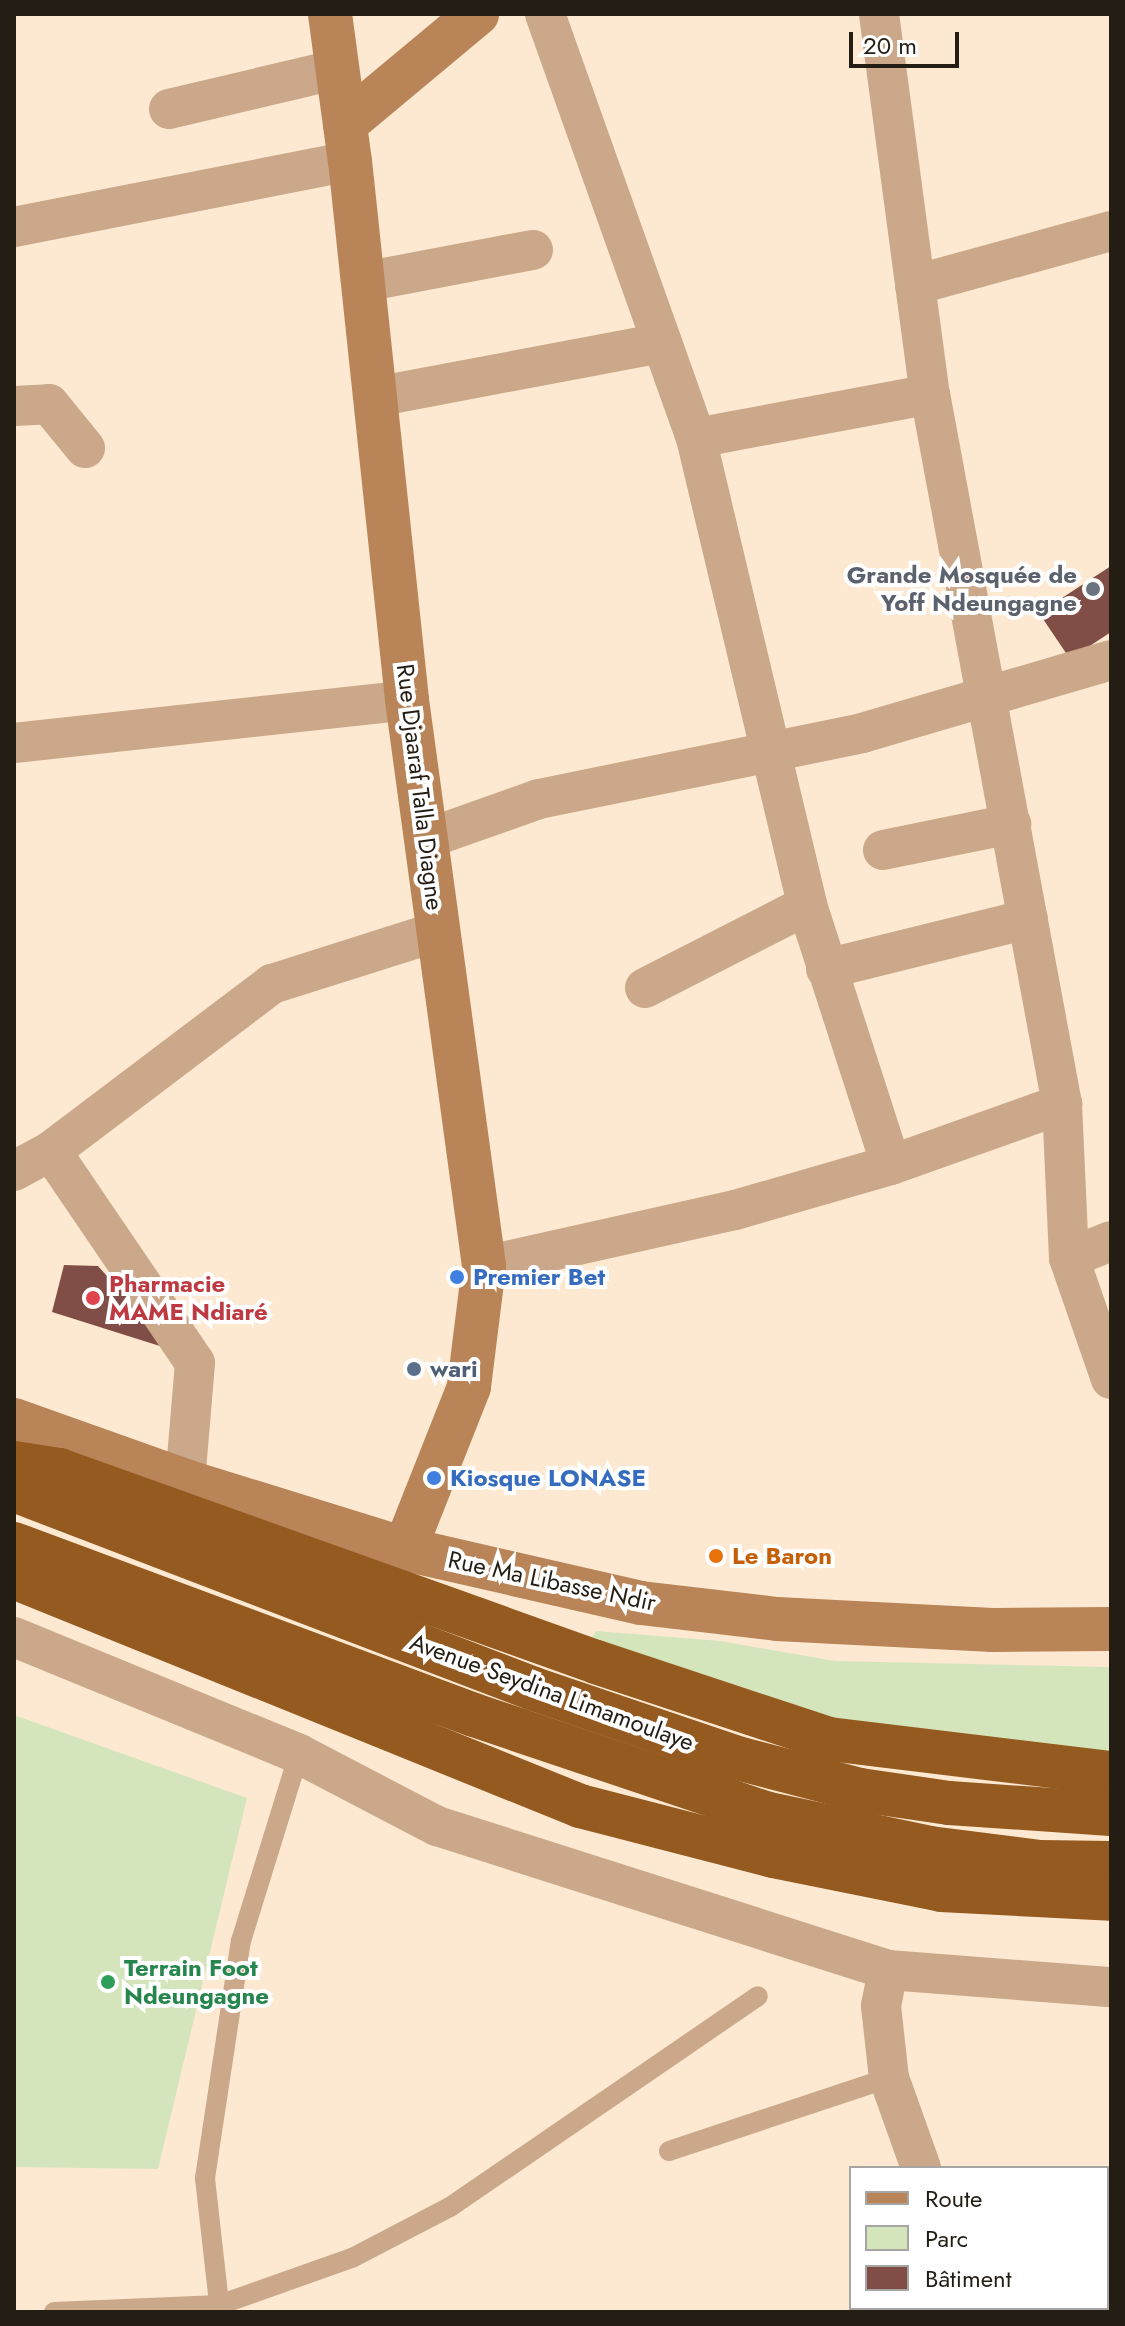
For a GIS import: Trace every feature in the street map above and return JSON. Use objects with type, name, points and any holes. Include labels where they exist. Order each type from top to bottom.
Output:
[{"type":"highway","points":[[14,1463],[59,1470],[596,1662],[829,1739],[1111,1773]]},
{"type":"highway","name":"Avenue Seydina Limamoulaye","points":[[14,1490],[534,1689],[741,1759],[860,1790],[1049,1812],[1111,1814]]},
{"type":"highway","name":"Avenue Seydina Limamoulaye","points":[[14,1544],[474,1715],[769,1814],[930,1848],[1040,1862],[1111,1863]]},
{"type":"highway","points":[[14,1577],[580,1806],[773,1856],[941,1890],[1111,1899]]},
{"type":"street","name":"Rue Djaaraf Talla Diagne","points":[[330,14],[348,142],[407,700],[484,1266],[469,1387],[405,1549]]},
{"type":"street","points":[[14,227],[348,142],[477,14]]},
{"type":"street","points":[[545,14],[696,438],[751,686],[772,754],[807,905],[891,1165]]},
{"type":"street","points":[[879,14],[930,394],[1062,1104],[1069,1258],[1111,1379]]},
{"type":"street","points":[[169,109],[338,69]]},
{"type":"street","points":[[915,285],[1111,231]]},
{"type":"street","points":[[363,282],[533,250]]},
{"type":"street","points":[[375,397],[662,343]]},
{"type":"street","points":[[696,438],[930,394]]},
{"type":"street","points":[[14,406],[49,404],[85,448]]},
{"type":"street","points":[[426,839],[539,799],[667,769],[772,754],[988,697],[1111,660]]},
{"type":"street","points":[[14,743],[407,700]]},
{"type":"street","points":[[883,850],[1011,824]]},
{"type":"street","points":[[645,988],[807,905]]},
{"type":"street","points":[[826,969],[1028,919]]},
{"type":"street","points":[[14,1171],[51,1151],[272,984],[439,931]]},
{"type":"street","points":[[484,1266],[735,1210],[891,1165],[1062,1104]]},
{"type":"street","points":[[51,1151],[195,1363],[185,1481]]},
{"type":"street","points":[[1069,1258],[1111,1241]]},
{"type":"street","name":"Rue Ma Libasse Ndir","points":[[14,1420],[185,1481],[405,1549],[641,1603],[777,1619],[993,1630],[1111,1629]]},
{"type":"street","points":[[14,1637],[299,1754],[437,1826],[888,1970],[1111,1987]]},
{"type":"street","points":[[888,1970],[881,2006],[889,2078],[920,2166]]},
{"type":"lane","points":[[219,2308],[205,2178],[241,1941],[299,1754]]},
{"type":"lane","points":[[54,2312],[219,2308],[352,2258],[450,2207],[758,1996]]},
{"type":"lane","points":[[669,2151],[889,2078]]},
{"type":"green space","points":[[596,1631],[720,1641],[835,1661],[1111,1667],[1111,1759],[831,1727],[587,1646]]},
{"type":"green space","name":"Terrain Foot Ndeungagne","points":[[14,1715],[247,1798],[158,2169],[14,2167]]},
{"type":"building","name":"Grande Mosquée de Yoff Ndeungagne","points":[[1111,566],[1111,632],[1070,659],[1039,613]]},
{"type":"building","name":"Pharmacie MAME Ndiaré","points":[[64,1265],[98,1266],[114,1284],[121,1282],[163,1347],[52,1312]]},
{"type":"place","name":"Grande Mosquée de Yoff Ndeungagne","points":[[1093,589]]},
{"type":"place","name":"Premier Bet","points":[[457,1277]]},
{"type":"place","name":"Pharmacie MAME Ndiaré","points":[[93,1298]]},
{"type":"place","name":"wari","points":[[414,1369]]},
{"type":"place","name":"Kiosque LONASE","points":[[434,1478]]},
{"type":"place","name":"Le Baron","points":[[716,1556]]},
{"type":"place","name":"Terrain Foot Ndeungagne","points":[[108,1982]]}]
